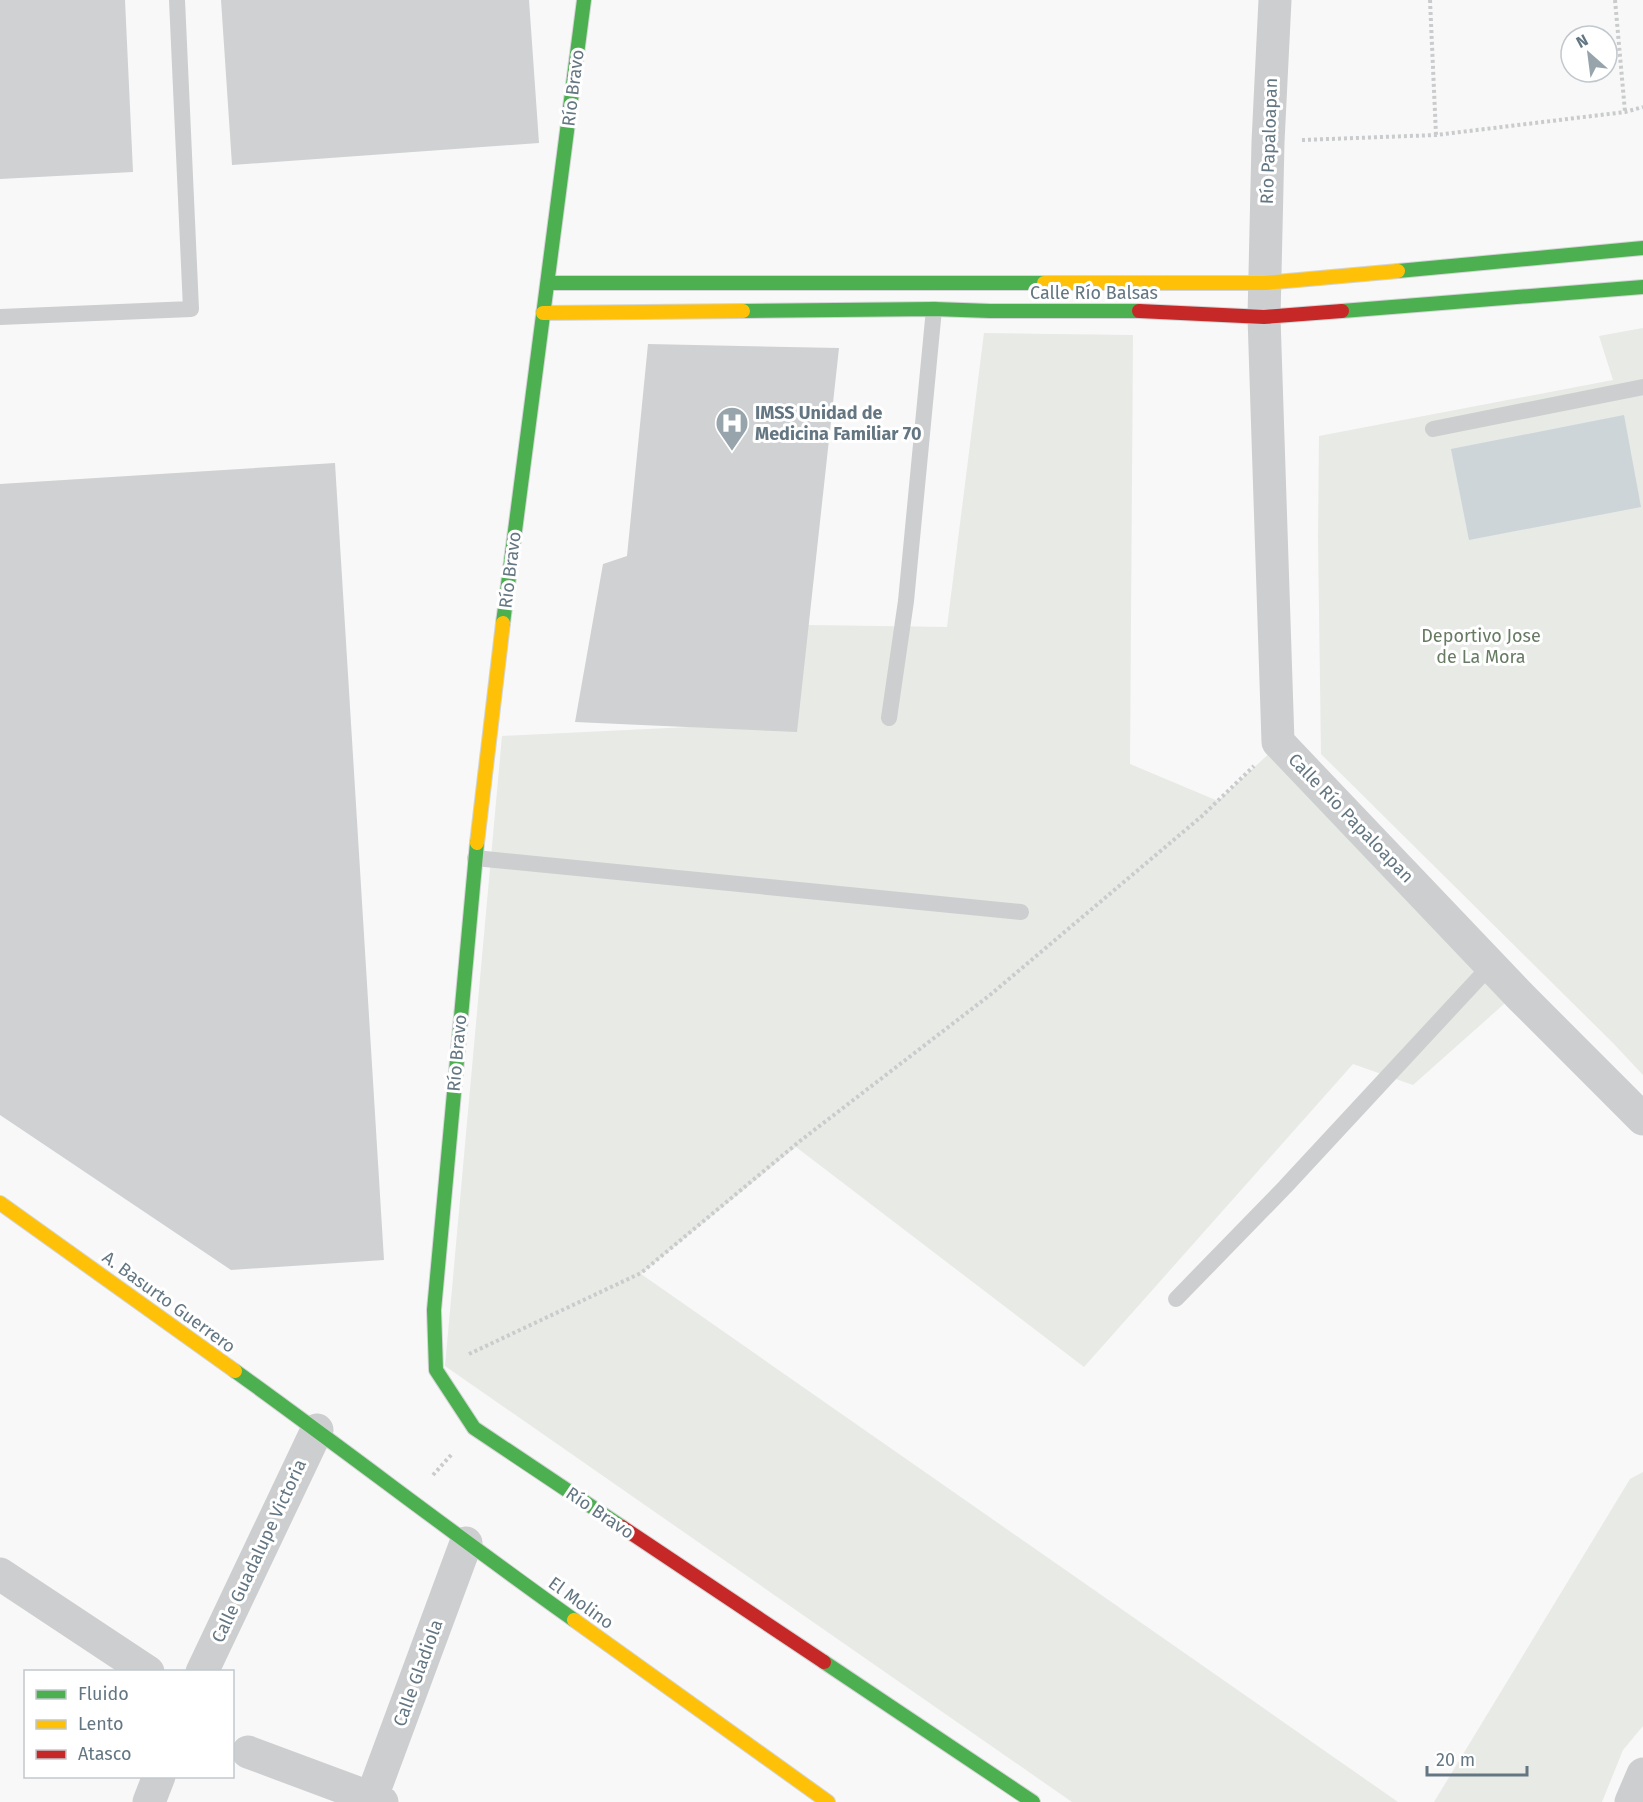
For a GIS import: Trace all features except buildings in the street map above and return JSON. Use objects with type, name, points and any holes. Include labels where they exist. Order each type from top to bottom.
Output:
[{"type":"street","name":"Río Bravo","points":[[584,0],[489,728],[434,1310],[436,1370],[474,1428],[1033,1802]]},
{"type":"street","name":"Río Papaloapan","points":[[1266,283],[1268,142],[1275,0]]},
{"type":"street","name":"Calle Río Balsas","points":[[548,283],[1266,283],[1643,248]]},
{"type":"street","name":"Calle Río Papaloapan","points":[[1266,283],[1264,317],[1278,742],[1491,965],[1643,1119]]},
{"type":"street","name":"Calle Río Balsas","points":[[543,313],[934,309],[1141,311],[1264,317],[1643,287]]},
{"type":"street","name":"A. Basurto Guerrero","points":[[0,1203],[317,1430]]},
{"type":"street","name":"El Molino","points":[[317,1430],[466,1543],[828,1802]]},
{"type":"street","name":"Calle Guadalupe Victoria","points":[[202,1670],[317,1430]]},
{"type":"street","name":"Calle Gladiola","points":[[374,1801],[466,1543]]},
{"type":"street","points":[[0,1574],[146,1670]]},
{"type":"street","points":[[248,1752],[374,1801]]},
{"type":"street","points":[[1631,1802],[1643,1774]]},
{"type":"street","points":[[149,1802],[158,1778]]},
{"type":"lane","points":[[0,317],[191,309],[177,0]]},
{"type":"lane","points":[[889,718],[906,601],[934,309]]},
{"type":"lane","points":[[1433,429],[1643,387]]},
{"type":"lane","points":[[475,858],[1021,912]]},
{"type":"lane","points":[[1176,1299],[1285,1187],[1491,965]]},
{"type":"path","points":[[1430,0],[1436,135]]},
{"type":"path","points":[[1615,0],[1624,112]]},
{"type":"path","points":[[1268,142],[1436,135],[1624,112],[1643,107]]},
{"type":"path","points":[[436,1370],[641,1273],[800,1141],[1008,980],[1202,816],[1278,742]]},
{"type":"path","points":[[411,1501],[474,1428]]},
{"type":"green space","name":"Deportivo Jose de La Mora","points":[[1643,328],[1643,1075],[1321,754],[1318,538],[1319,436],[1613,380],[1599,336]]},
{"type":"green space","points":[[984,333],[1133,335],[1130,764],[1218,801],[1275,748],[1513,996],[1413,1085],[1353,1064],[1084,1367],[796,1147],[641,1274],[1398,1802],[1072,1802],[445,1366],[502,736],[689,727],[796,731],[808,625],[947,627]]},
{"type":"green space","points":[[1643,1472],[1643,1726],[1623,1750],[1602,1802],[1434,1802],[1630,1479]]},
{"type":"shaded area","points":[[1624,415],[1641,507],[1469,540],[1451,449]]},
{"type":"traffic: fast","points":[[503,623],[584,0]]},
{"type":"traffic: fast","points":[[1398,271],[1643,248]]},
{"type":"traffic: fast","points":[[548,283],[1044,283]]},
{"type":"traffic: fast","points":[[1342,311],[1643,287]]},
{"type":"traffic: fast","points":[[743,311],[934,309],[1139,311]]},
{"type":"traffic: fast","points":[[477,843],[434,1310],[436,1370],[474,1428],[622,1527]]},
{"type":"traffic: fast","points":[[235,1371],[574,1620]]},
{"type":"traffic: fast","points":[[824,1662],[1033,1802]]},
{"type":"traffic: slow","points":[[1044,283],[1265,283],[1398,271]]},
{"type":"traffic: slow","points":[[543,313],[743,311]]},
{"type":"traffic: slow","points":[[477,843],[503,623]]},
{"type":"traffic: slow","points":[[0,1203],[235,1371]]},
{"type":"traffic: slow","points":[[574,1620],[828,1802]]},
{"type":"traffic: jam","points":[[1139,311],[1264,317],[1342,311]]},
{"type":"traffic: jam","points":[[622,1527],[824,1662]]},
{"type":"place","name":"IMSS Unidad de Medicina Familiar 70","points":[[732,452]]}]
